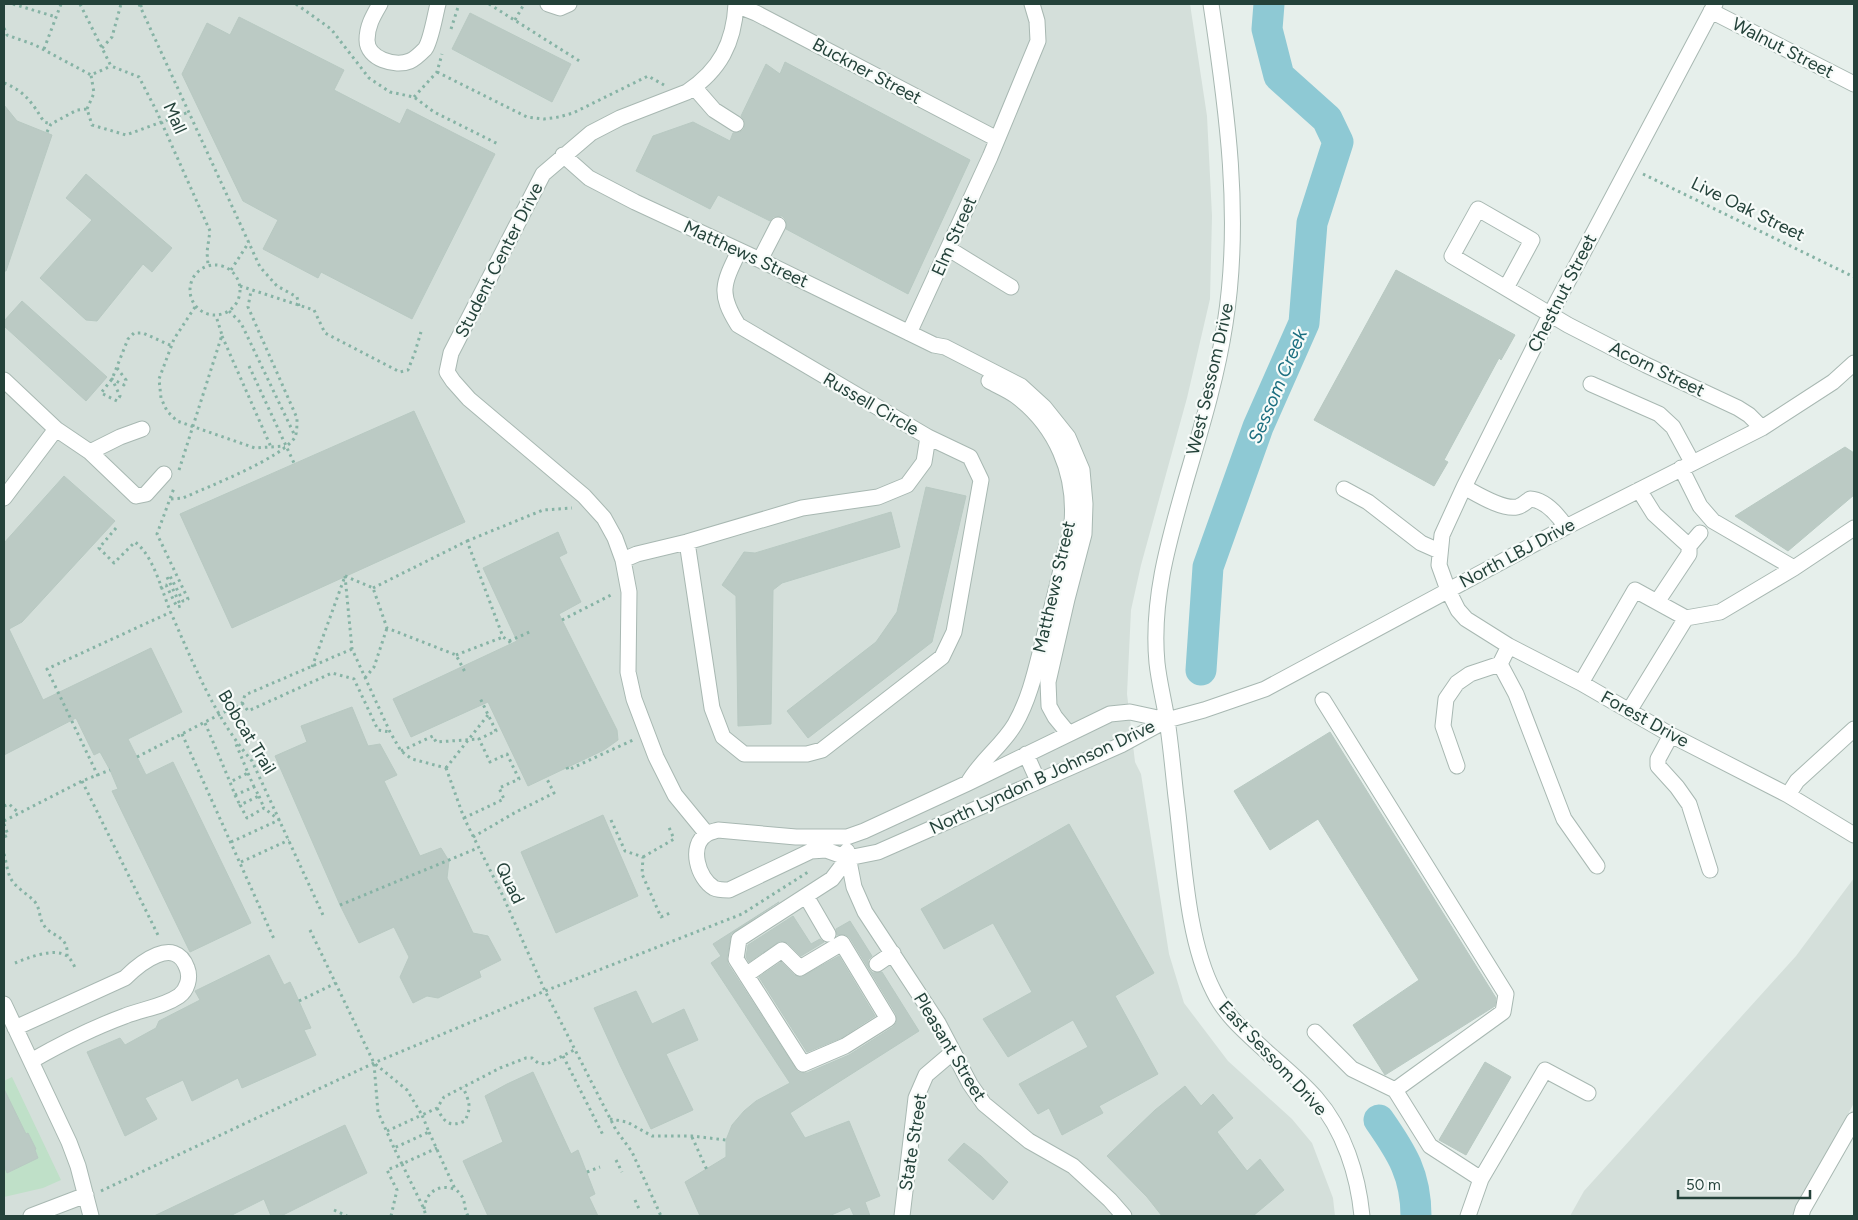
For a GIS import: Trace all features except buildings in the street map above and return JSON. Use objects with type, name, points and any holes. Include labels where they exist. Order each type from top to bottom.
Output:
[{"type":"street","points":[[380,4],[369,22],[367,42],[373,53],[387,62],[400,64],[412,61],[426,47],[438,4]]},
{"type":"street","points":[[548,4],[560,8],[569,4]]},
{"type":"street","name":"Buckner Street","points":[[736,4],[997,139]]},
{"type":"street","name":"Student Center Drive","points":[[623,560],[604,518],[584,496],[469,399],[447,372],[451,353],[543,174],[563,155],[591,134],[620,118],[687,92],[694,87],[723,57],[731,35],[736,4]]},
{"type":"street","name":"Elm Street","points":[[910,333],[949,249],[1038,41],[1037,21],[1032,4]]},
{"type":"street","name":"West Sessom Drive","points":[[1167,720],[1157,663],[1157,602],[1161,574],[1215,372],[1225,324],[1231,277],[1232,176],[1228,127],[1211,4]]},
{"type":"street","name":"Walnut Street","points":[[1713,8],[1854,84]]},
{"type":"street","name":"Chestnut Street","points":[[1448,590],[1439,565],[1442,534],[1550,315],[1713,8]]},
{"type":"street","points":[[694,87],[714,110],[736,124]]},
{"type":"street","name":"Matthews Street","points":[[563,155],[589,178],[635,202],[760,260],[934,345],[945,347],[1021,386],[1044,407],[1068,437],[1082,470],[1085,504],[1084,534],[1066,599],[1048,682],[1049,706],[1055,718],[1069,734]]},
{"type":"street","name":"Acorn Street","points":[[1506,288],[1532,240],[1478,209],[1452,256],[1550,315],[1646,365],[1738,408],[1749,415],[1762,428]]},
{"type":"street","points":[[760,260],[778,225]]},
{"type":"street","points":[[949,249],[1011,287]]},
{"type":"street","name":"Russell Circle","points":[[623,560],[637,554],[687,542],[802,508],[878,497],[907,485],[924,462],[928,437],[738,326],[727,308],[724,290],[739,251]]},
{"type":"street","name":"Matthews Street","points":[[934,345],[940,354],[1015,396],[1040,418],[1056,442],[1067,467],[1072,494],[1072,524],[1056,596],[1026,700],[1015,724],[992,754],[976,768],[968,783]]},
{"type":"street","name":"North LBJ Drive","points":[[1167,720],[1204,710],[1265,689],[1566,527],[1762,428],[1833,382],[1854,363]]},
{"type":"street","points":[[4,380],[56,429],[90,452],[136,496],[146,494],[173,476]]},
{"type":"street","points":[[1591,384],[1658,414],[1673,427],[1700,506],[1713,521],[1794,568]]},
{"type":"street","points":[[4,498],[56,429]]},
{"type":"street","points":[[90,452],[120,437],[142,429]]},
{"type":"street","points":[[687,542],[712,708],[722,737],[744,754],[807,754],[822,750],[942,657],[954,632],[981,480],[970,457],[928,437]]},
{"type":"street","points":[[1464,487],[1504,506],[1515,508],[1523,505],[1530,499],[1538,499],[1558,515],[1566,527]]},
{"type":"street","points":[[1344,489],[1368,502],[1421,543],[1439,552]]},
{"type":"street","points":[[1639,490],[1654,514],[1689,546]]},
{"type":"street","points":[[1581,683],[1635,590],[1686,618],[1720,612],[1794,568],[1854,528]]},
{"type":"street","points":[[1657,602],[1689,554],[1689,546],[1700,533]]},
{"type":"street","points":[[623,560],[629,592],[628,672],[634,699],[656,757],[675,795],[706,834]]},
{"type":"street","name":"Forest Drive","points":[[1448,590],[1458,610],[1466,619],[1510,646],[1581,683],[1671,735],[1788,796],[1854,834]]},
{"type":"street","points":[[1629,711],[1686,618]]},
{"type":"street","points":[[1457,766],[1443,726],[1446,699],[1457,683],[1470,674],[1500,664],[1510,646]]},
{"type":"street","points":[[1500,664],[1516,694],[1564,819],[1597,866]]},
{"type":"street","points":[[1323,700],[1506,994],[1504,1012],[1395,1090]]},
{"type":"street","name":"North Lyndon B Johnson Drive","points":[[1130,712],[1167,720],[1121,745],[878,852],[848,858],[826,850],[811,852],[729,890],[718,890],[706,882],[698,866],[697,848],[700,840],[706,834],[718,830],[796,837],[847,837],[968,783],[1110,714],[1130,712]]},
{"type":"street","name":"East Sessom Drive","points":[[1167,720],[1191,916],[1207,977],[1215,996],[1240,1027],[1317,1099],[1336,1126],[1348,1155],[1360,1195],[1362,1216]]},
{"type":"street","points":[[1788,796],[1797,781],[1854,729]]},
{"type":"street","points":[[1671,735],[1658,759],[1658,766],[1689,804],[1710,870]]},
{"type":"street","points":[[1026,754],[1038,781]]},
{"type":"street","name":"Pleasant Street","points":[[847,837],[848,858],[854,887],[866,912],[938,1023],[970,1084],[984,1104],[1029,1141],[1073,1166],[1110,1200],[1124,1216]]},
{"type":"street","points":[[746,974],[782,950],[800,968],[842,943],[888,1019],[845,1046],[803,1064],[736,959],[739,939],[832,879],[848,858]]},
{"type":"street","points":[[806,896],[828,934]]},
{"type":"street","points":[[877,964],[893,953]]},
{"type":"street","points":[[15,1028],[125,978],[138,965],[158,954],[175,954],[184,962],[188,970],[187,986],[179,995],[151,1008],[125,1016],[50,1050],[31,1061]]},
{"type":"street","points":[[4,1004],[69,1142],[78,1166],[91,1216]]},
{"type":"street","points":[[1315,1032],[1352,1069],[1395,1090],[1430,1146],[1481,1179]]},
{"type":"street","name":"State Street","points":[[902,1216],[916,1098],[926,1075],[953,1052]]},
{"type":"street","points":[[1468,1216],[1481,1179],[1545,1070],[1588,1093]]},
{"type":"street","points":[[1801,1216],[1854,1120]]},
{"type":"street","points":[[31,1216],[86,1195]]},
{"type":"path","points":[[13,4],[56,18]]},
{"type":"path","points":[[44,49],[61,4]]},
{"type":"path","points":[[4,28],[7,35],[44,49],[91,74],[111,66],[80,4]]},
{"type":"path","points":[[102,48],[112,37],[121,4]]},
{"type":"path","points":[[146,4],[140,5],[260,266],[277,286],[298,297],[299,306]]},
{"type":"path","points":[[489,4],[581,62]]},
{"type":"path","points":[[515,20],[524,4]]},
{"type":"path","name":"Mall","points":[[111,66],[139,77],[202,210],[210,231],[207,252],[208,265]]},
{"type":"path","points":[[437,72],[527,117],[544,119],[573,113],[648,76],[660,83]]},
{"type":"path","points":[[91,74],[94,93],[87,109],[92,125],[126,136],[190,112]]},
{"type":"path","points":[[4,83],[30,100],[44,122],[50,124]]},
{"type":"path","points":[[47,132],[50,124],[77,110],[87,109]]},
{"type":"path","points":[[434,112],[498,144]]},
{"type":"path","name":"Live Oak Street","points":[[1629,167],[1854,276]]},
{"type":"path","points":[[231,270],[249,242]]},
{"type":"path","points":[[208,265],[224,266],[231,270],[240,286],[237,302],[229,311],[216,316],[205,314],[195,307],[191,298],[190,287],[194,277],[200,270],[208,265]]},
{"type":"path","points":[[240,286],[314,310],[325,333],[400,372],[408,370],[421,332]]},
{"type":"path","points":[[171,499],[183,498],[258,465],[286,446],[295,437],[298,418],[248,307],[251,291]]},
{"type":"path","points":[[195,307],[177,333],[159,379],[161,398],[167,411],[177,422],[255,448],[286,446]]},
{"type":"path","points":[[229,311],[241,324],[295,437]]},
{"type":"path","points":[[216,316],[271,447]]},
{"type":"path","points":[[112,379],[120,396],[117,401],[102,393],[112,379],[128,339],[134,333],[143,333],[172,346]]},
{"type":"path","points":[[160,588],[166,585],[177,607],[181,606],[167,577],[170,576],[183,601],[188,598],[157,534],[171,499],[173,476],[192,427],[222,334]]},
{"type":"path","points":[[249,366],[294,463]]},
{"type":"path","points":[[112,379],[124,385],[126,380],[117,368]]},
{"type":"path","points":[[373,588],[467,542],[543,510],[577,508]]},
{"type":"path","name":"Bobcat Trail","points":[[116,528],[99,548],[114,563],[135,542],[142,548],[151,562],[160,588],[209,696],[235,741],[252,761],[323,915]]},
{"type":"path","points":[[467,542],[503,637],[510,642],[532,631]]},
{"type":"path","points":[[345,576],[373,588],[387,628],[374,667],[365,678]]},
{"type":"path","points":[[345,576],[352,649],[390,732],[401,751],[412,759],[446,768],[488,715]]},
{"type":"path","points":[[312,668],[345,576]]},
{"type":"path","points":[[562,620],[616,592]]},
{"type":"path","points":[[98,776],[47,669],[171,612]]},
{"type":"path","points":[[387,628],[456,655],[465,672]]},
{"type":"path","points":[[456,655],[503,637]]},
{"type":"path","points":[[137,757],[220,716],[242,703],[245,695],[312,668],[352,649]]},
{"type":"path","points":[[242,703],[248,711],[332,673],[354,679],[378,730],[390,732]]},
{"type":"path","points":[[401,751],[433,736],[436,742],[479,739],[496,732],[480,698]]},
{"type":"path","points":[[205,723],[235,795],[247,818],[264,808]]},
{"type":"path","points":[[182,734],[274,939]]},
{"type":"path","points":[[464,818],[504,799],[499,788],[519,779],[507,754],[490,762],[479,739]]},
{"type":"path","points":[[567,768],[568,770],[632,740]]},
{"type":"path","points":[[231,842],[278,820],[264,808],[235,741]]},
{"type":"path","name":"Quad","points":[[446,768],[464,818],[502,894],[545,991],[610,1119],[632,1152],[662,1216]]},
{"type":"path","points":[[4,838],[8,834],[4,822],[82,781],[110,770]]},
{"type":"path","points":[[230,782],[248,773]]},
{"type":"path","points":[[473,837],[554,793],[546,777]]},
{"type":"path","points":[[82,781],[158,935]]},
{"type":"path","points":[[235,795],[254,786]]},
{"type":"path","points":[[240,805],[259,796]]},
{"type":"path","points":[[4,806],[9,804],[19,813]]},
{"type":"path","points":[[612,820],[625,851],[643,857],[674,839],[668,825]]},
{"type":"path","points":[[241,862],[289,840]]},
{"type":"path","points":[[340,904],[478,848]]},
{"type":"path","points":[[4,854],[10,876],[16,886],[36,902],[42,923],[65,943],[67,956],[76,970]]},
{"type":"path","points":[[643,857],[642,874],[661,917],[672,912]]},
{"type":"path","points":[[86,1195],[103,1190],[374,1063],[545,991],[742,914],[816,867]]},
{"type":"path","points":[[310,930],[374,1063],[378,1112],[424,1209]]},
{"type":"path","points":[[15,963],[44,954],[58,953],[67,956]]},
{"type":"path","points":[[299,1001],[336,983]]},
{"type":"path","points":[[387,1131],[437,1108],[444,1097],[463,1087],[526,1058],[532,1058],[538,1063],[547,1064],[574,1050]]},
{"type":"path","points":[[563,1056],[603,1135]]},
{"type":"path","points":[[374,1063],[407,1090],[422,1115],[455,1189],[465,1200],[466,1215]]},
{"type":"path","points":[[437,1108],[442,1117],[450,1124],[457,1125],[466,1121],[470,1111],[470,1104],[463,1087]]},
{"type":"path","points":[[610,1119],[627,1122],[652,1136],[692,1136],[726,1140]]},
{"type":"path","points":[[394,1148],[429,1132]]},
{"type":"path","points":[[692,1136],[707,1170]]},
{"type":"path","points":[[391,1216],[397,1190],[387,1170],[437,1148]]},
{"type":"path","points":[[616,1160],[622,1172]]},
{"type":"path","points":[[588,1172],[600,1167]]},
{"type":"path","points":[[425,1216],[425,1202],[434,1190],[440,1187],[455,1189]]},
{"type":"path","points":[[635,1200],[639,1209]]},
{"type":"path","points":[[334,1210],[347,1216]]},
{"type":"shaded area","points":[[4,4],[1190,4],[1207,116],[1212,216],[1210,299],[1187,398],[1141,565],[1131,610],[1127,694],[1135,762],[1141,774],[1169,954],[1184,1003],[1228,1061],[1292,1119],[1312,1143],[1333,1198],[1335,1216],[4,1216]]},
{"type":"shaded area","points":[[1854,878],[1854,1103],[1796,1209],[1795,1216],[1570,1216],[1584,1191],[1796,956]]},
{"type":"green space","points":[[12,1077],[61,1180],[43,1188],[4,1197],[4,1165],[8,1173],[38,1157],[28,1133],[26,1134],[4,1089],[4,1081]]},
{"type":"waterway","name":"Sessom Creek","points":[[1201,670],[1208,567],[1258,427],[1304,323],[1312,223],[1338,142],[1327,119],[1279,76],[1267,29],[1269,4]]},
{"type":"waterway","name":"Sessom Creek","points":[[1379,1120],[1406,1165],[1413,1188],[1416,1216]]}]
